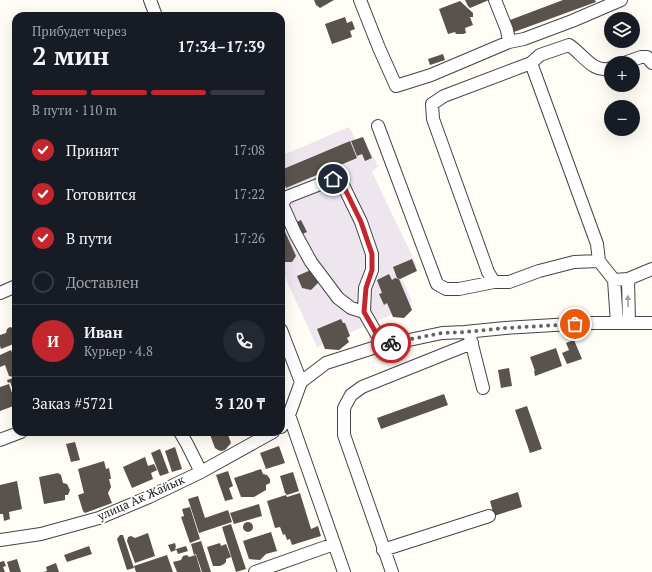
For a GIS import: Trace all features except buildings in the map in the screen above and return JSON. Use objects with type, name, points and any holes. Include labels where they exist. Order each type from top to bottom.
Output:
[{"type":"street","points":[[150,0],[154,12]]},
{"type":"street","points":[[360,0],[396,86],[430,75],[509,42],[524,39],[567,23],[621,0]]},
{"type":"street","points":[[495,0],[507,30],[509,42]]},
{"type":"street","points":[[494,282],[488,272],[433,119],[432,104],[444,96],[531,63],[540,55],[569,45],[577,50],[595,68],[604,70]]},
{"type":"street","points":[[640,57],[650,58]]},
{"type":"street","points":[[531,63],[597,244],[600,261],[614,280],[623,323]]},
{"type":"street","points":[[378,126],[437,284],[446,289],[459,289],[494,282],[509,282],[539,271],[574,262],[600,261]]},
{"type":"street","points":[[285,200],[287,197],[333,179],[344,187],[361,222],[372,254],[372,270],[366,288],[364,312],[383,345]]},
{"type":"street","points":[[285,211],[311,262],[338,298],[351,308],[364,312]]},
{"type":"street","points":[[614,280],[628,279],[652,269]]},
{"type":"street","points":[[623,323],[628,279]]},
{"type":"street","points":[[0,293],[12,288]]},
{"type":"street","points":[[392,572],[383,550],[344,435],[344,408],[351,395],[362,386],[470,338],[506,328],[652,323]]},
{"type":"street","points":[[285,421],[289,415],[301,382],[326,363],[383,345],[442,333],[470,338]]},
{"type":"street","points":[[470,338],[483,388]]},
{"type":"street","points":[[285,340],[301,382]]},
{"type":"street","points":[[289,415],[344,572]]},
{"type":"street","points":[[0,440],[12,435]]},
{"type":"street","points":[[183,436],[201,472]]},
{"type":"street","name":"улица Ак Жайык","points":[[0,540],[41,534],[99,518],[149,497],[201,472],[266,436]]},
{"type":"street","points":[[383,550],[489,516]]},
{"type":"street","points":[[255,572],[334,544]]},
{"type":"shaded area","points":[[349,127],[363,153],[370,151],[378,166],[372,172],[417,266],[400,275],[411,299],[411,306],[317,347],[285,277],[285,154]]},
{"type":"way so far","points":[[391,343],[442,333],[575,324]]},
{"type":"route","points":[[333,179],[344,187],[361,222],[372,254],[372,270],[366,288],[364,312],[383,345],[391,343]]}]
